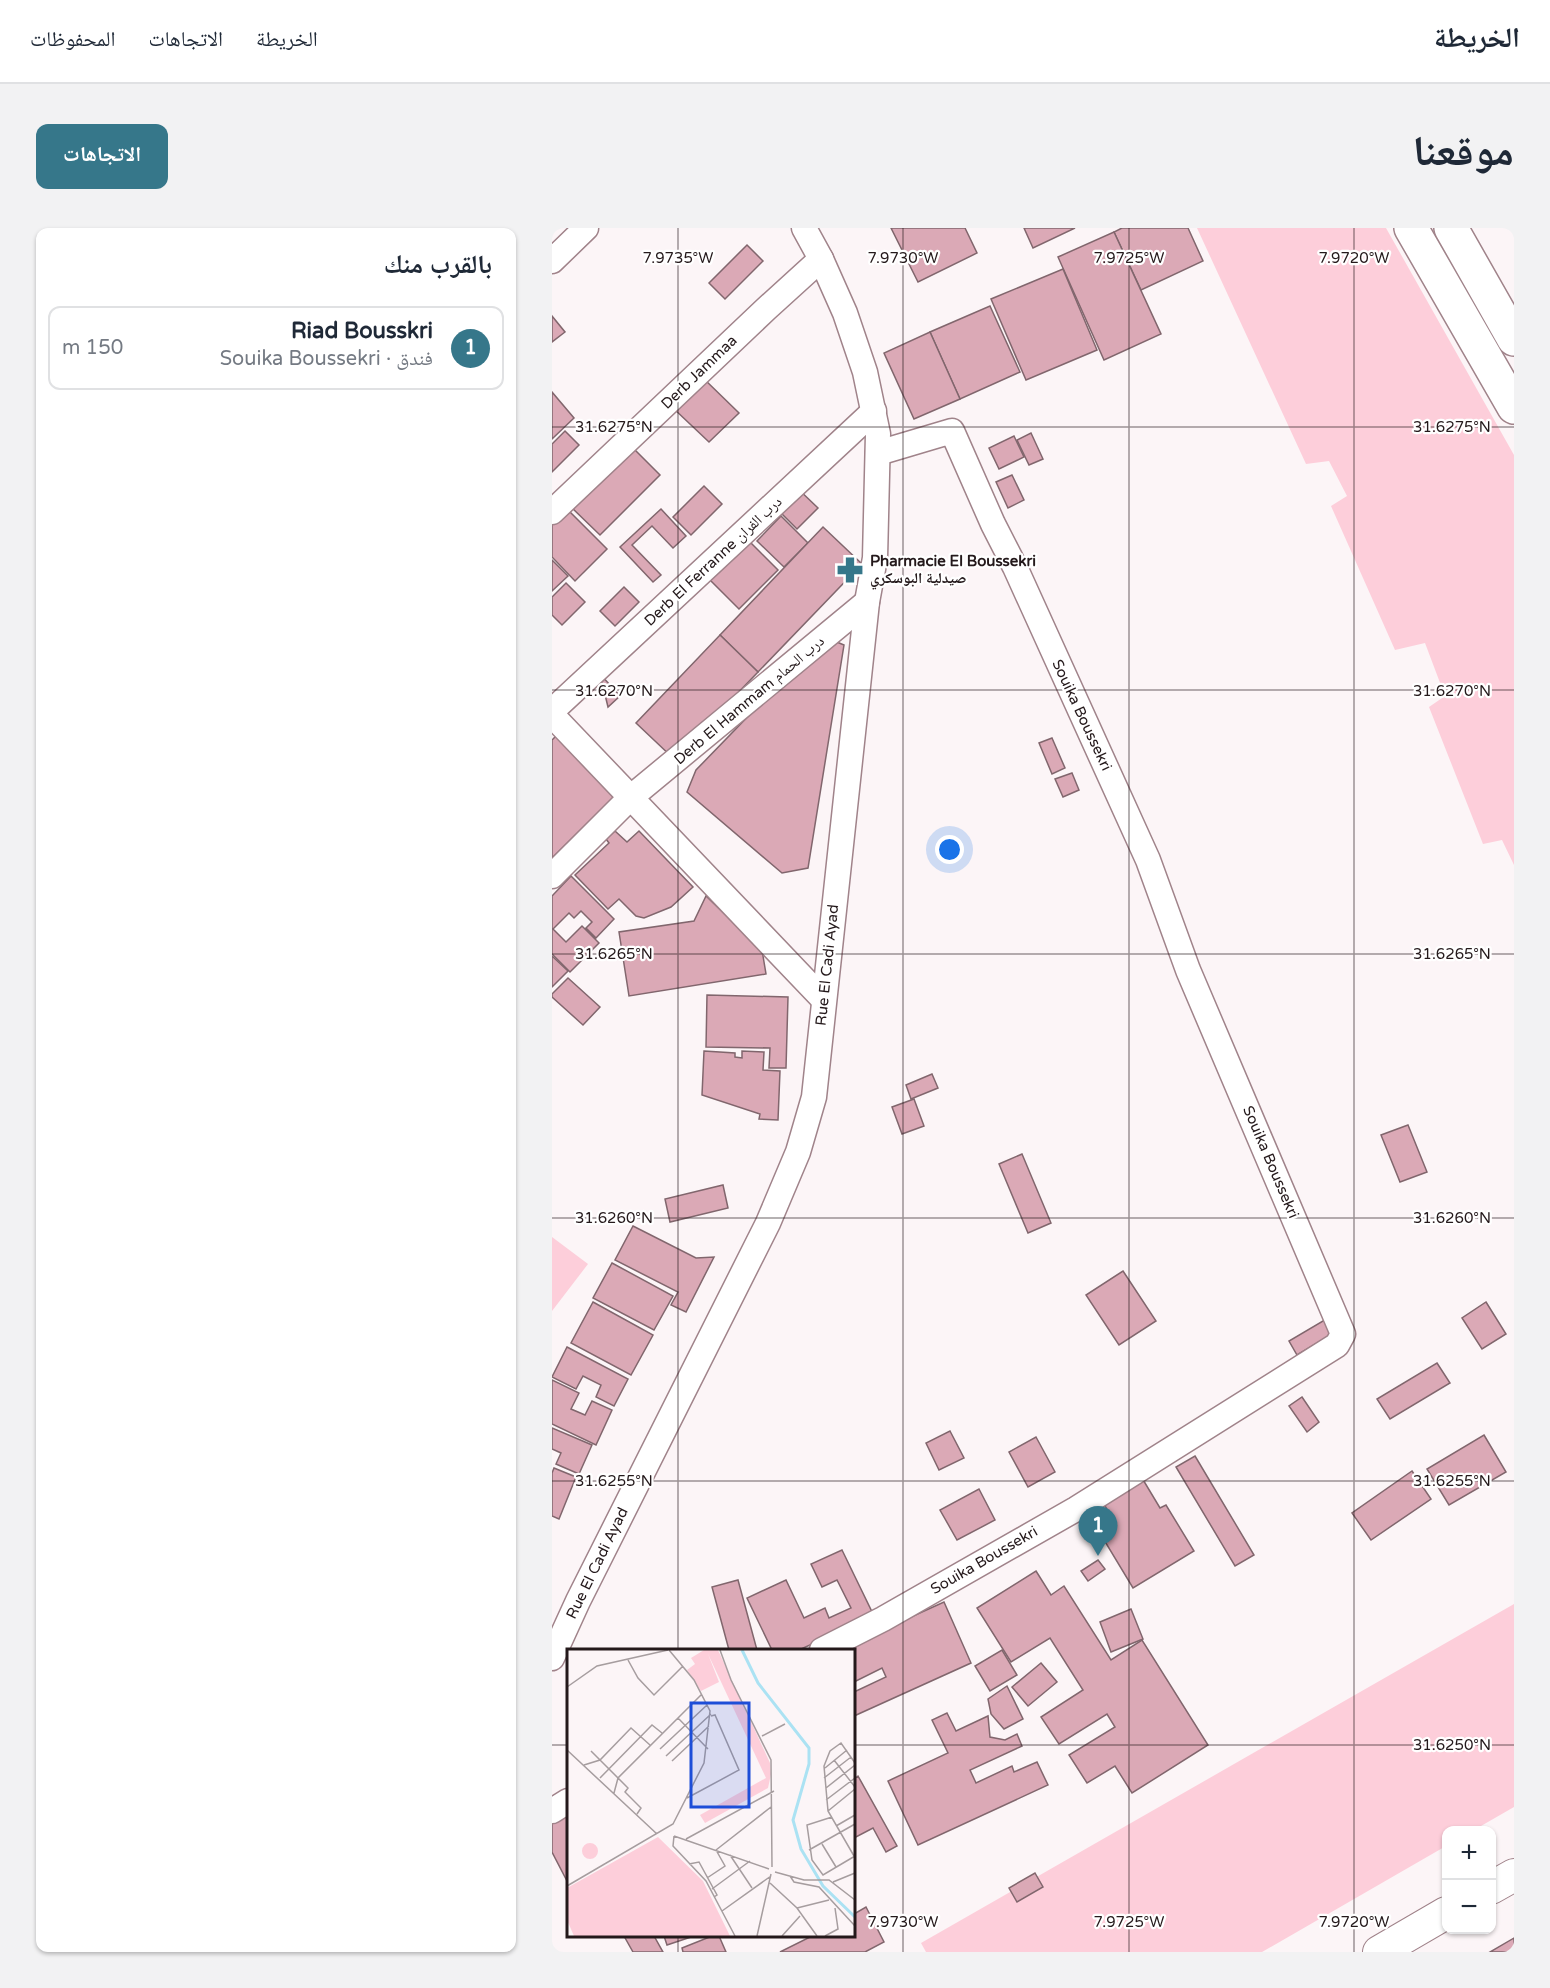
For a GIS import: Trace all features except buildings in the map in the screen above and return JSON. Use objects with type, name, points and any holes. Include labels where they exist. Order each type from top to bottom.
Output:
[{"type":"main road","points":[[1411,228],[1514,407]]},
{"type":"main road","points":[[1451,228],[1514,339]]},
{"type":"street","points":[[552,261],[586,228]]},
{"type":"street","name":"Rue El Cadi Ayad","points":[[552,1658],[578,1601],[768,1223],[798,1152],[814,1097],[867,602],[875,558],[878,434],[865,372],[848,323],[821,259],[804,228]]},
{"type":"street","name":"Derb Jammaa","points":[[552,512],[821,259]]},
{"type":"street","name":"Derb El Ferranne درب الفران","points":[[552,711],[874,411]]},
{"type":"street","name":"Souika Boussekri","points":[[824,1649],[883,1619],[1076,1509],[1337,1345],[1343,1334],[1188,970],[1148,860],[952,431],[878,453]]},
{"type":"street","name":"Derb El Hammam درب الحمام","points":[[552,876],[630,798],[867,602]]},
{"type":"street","points":[[552,716],[824,999]]},
{"type":"street","points":[[552,1811],[567,1802]]},
{"type":"street","points":[[1496,1885],[1514,1875]]},
{"type":"street","points":[[1378,1952],[1442,1915]]},
{"type":"shaded area","points":[[1197,228],[1386,228],[1514,455],[1514,865],[1502,840],[1483,844],[1429,707],[1445,696],[1425,643],[1395,650],[1331,506],[1347,496],[1329,461],[1306,464]]},
{"type":"shaded area","points":[[552,1237],[588,1264],[552,1311]]},
{"type":"shaded area","points":[[1514,1604],[1514,1807],[1481,1826],[1442,1826],[1442,1848],[1262,1952],[926,1952],[921,1943]]},
{"type":"place","name":"Pharmacie El Boussekri صيدلية البوسكري","points":[[850,570]]},
{"type":"place","name":"Riad Bousskri","points":[[1098,1556]]}]
